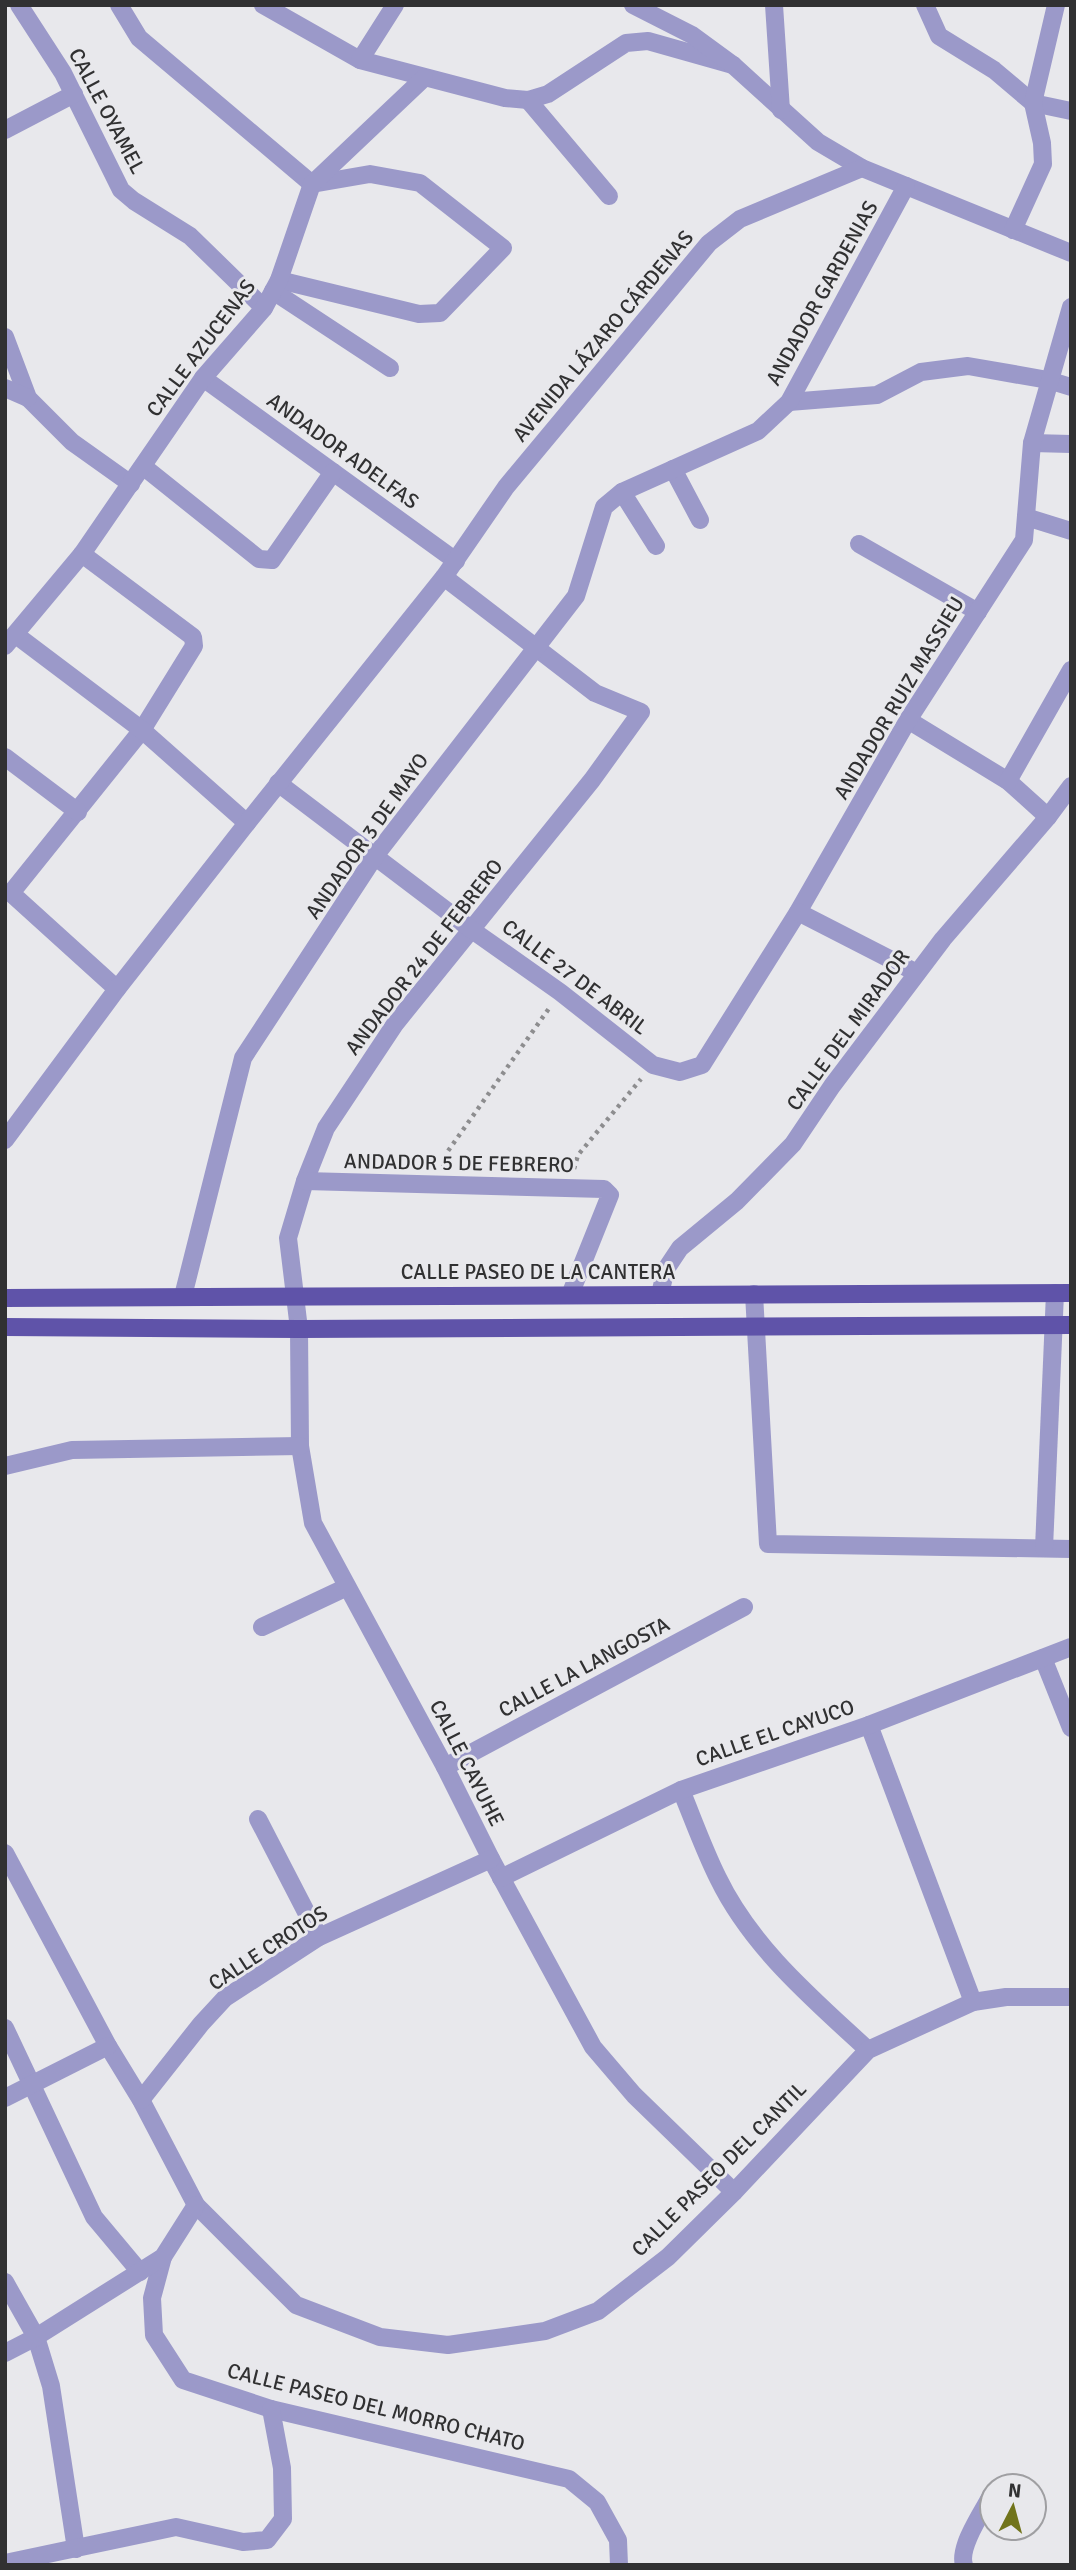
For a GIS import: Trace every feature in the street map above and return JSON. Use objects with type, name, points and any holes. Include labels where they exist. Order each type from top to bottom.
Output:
[{"type":"main road","name":"CALLE PASEO DE LA CANTERA","points":[[5,1298],[1063,1293]]},
{"type":"main road","points":[[5,1327],[299,1329],[1063,1325]]},
{"type":"street","name":"CALLE OYAMEL","points":[[19,5],[63,73],[121,190],[190,236],[264,308]]},
{"type":"street","points":[[119,5],[139,38],[312,184],[370,174],[420,183],[503,248],[440,313],[419,314],[276,285]]},
{"type":"street","points":[[263,5],[360,60],[505,98],[528,100],[548,94],[626,43],[649,41],[733,65]]},
{"type":"street","points":[[360,60],[395,5]]},
{"type":"street","points":[[634,5],[692,35],[733,65],[818,142],[862,168],[1071,253]]},
{"type":"street","points":[[774,5],[781,110]]},
{"type":"street","points":[[925,5],[939,36],[995,70],[1033,103],[1071,111]]},
{"type":"street","points":[[1013,230],[1043,164],[1042,143],[1033,103],[1056,5]]},
{"type":"street","name":"CALLE AZUCENAS","points":[[11,640],[82,554],[203,378],[264,308],[276,285],[312,184],[424,78]]},
{"type":"street","points":[[5,130],[74,94]]},
{"type":"street","points":[[528,100],[609,196]]},
{"type":"street","name":"AVENIDA LÁZARO CÁRDENAS","points":[[5,1140],[117,989],[444,577],[506,487],[709,243],[740,219],[862,168]]},
{"type":"street","name":"ANDADOR GARDENIAS","points":[[622,492],[758,431],[789,402],[906,186]]},
{"type":"street","points":[[276,285],[390,368]]},
{"type":"street","name":"ANDADOR RUIZ MASSIEU","points":[[680,1072],[702,1065],[798,912],[908,720],[1024,540],[1032,443],[1071,307]]},
{"type":"street","points":[[5,337],[28,398]]},
{"type":"street","points":[[789,402],[877,395],[921,372],[968,366],[1048,380],[1071,387]]},
{"type":"street","name":"ANDADOR ADELFAS","points":[[203,378],[456,561]]},
{"type":"street","points":[[5,388],[28,398],[72,442],[131,484]]},
{"type":"street","points":[[1032,443],[1071,444]]},
{"type":"street","points":[[144,467],[259,559],[272,560],[333,472]]},
{"type":"street","points":[[673,469],[700,520]]},
{"type":"street","points":[[622,492],[656,546]]},
{"type":"street","name":"ANDADOR 3 DE MAYO","points":[[183,1296],[243,1058],[375,856],[576,596],[604,507],[622,492]]},
{"type":"street","points":[[1026,517],[1071,531]]},
{"type":"street","points":[[859,544],[978,612]]},
{"type":"street","points":[[82,554],[193,636],[194,646],[142,730],[11,893],[117,989]]},
{"type":"street","points":[[444,577],[535,646]]},
{"type":"street","points":[[11,640],[142,730],[247,823]]},
{"type":"street","name":"ANDADOR 24 DE FEBRERO","points":[[296,1295],[288,1238],[305,1181],[326,1128],[387,1036],[592,780],[641,712],[595,693],[535,646]]},
{"type":"street","points":[[1008,781],[1071,670]]},
{"type":"street","points":[[908,720],[1008,781],[1048,817]]},
{"type":"street","points":[[5,758],[78,812]]},
{"type":"street","name":"CALLE 27 DE ABRIL","points":[[278,783],[472,930],[561,992],[653,1065],[680,1072]]},
{"type":"street","name":"CALLE DEL MIRADOR","points":[[660,1294],[666,1269],[680,1248],[737,1201],[793,1144],[832,1086],[943,939],[1048,817],[1071,786]]},
{"type":"street","points":[[798,912],[918,973]]},
{"type":"street","name":"ANDADOR 5 DE FEBRERO","points":[[305,1181],[604,1189],[610,1195],[570,1294]]},
{"type":"street","points":[[1044,1548],[1063,1325],[1063,1293]]},
{"type":"street","points":[[754,1294],[768,1544],[1071,1549]]},
{"type":"street","name":"CALLE CAYUHE","points":[[296,1295],[300,1446],[313,1523],[593,2047],[634,2095],[734,2192]]},
{"type":"street","points":[[5,1466],[72,1450],[300,1446]]},
{"type":"street","points":[[262,1627],[347,1587]]},
{"type":"street","name":"CALLE LA LANGOSTA","points":[[445,1767],[744,1607]]},
{"type":"street","name":"CALLE EL CAYUCO","points":[[501,1878],[681,1790],[869,1725],[1071,1647]]},
{"type":"street","points":[[1043,1658],[1071,1728]]},
{"type":"street","points":[[869,1725],[973,2002]]},
{"type":"street","points":[[681,1790],[719,1880],[753,1934],[791,1979],[869,2050]]},
{"type":"street","points":[[258,1819],[319,1937]]},
{"type":"street","name":"CALLE PASEO DEL CANTIL","points":[[5,1853],[196,2205],[296,2305],[380,2337],[448,2345],[545,2331],[598,2311],[668,2257],[869,2050],[973,2002],[1006,1997],[1071,1997]]},
{"type":"street","name":"CALLE CROTOS","points":[[141,2100],[225,1998],[319,1937],[491,1859]]},
{"type":"street","points":[[5,2028],[94,2217],[140,2272]]},
{"type":"street","points":[[5,2098],[108,2046]]},
{"type":"street","points":[[5,2353],[36,2337],[163,2257],[196,2205]]},
{"type":"street","name":"CALLE PASEO DEL MORRO CHATO","points":[[163,2257],[152,2298],[154,2335],[183,2380],[271,2409],[569,2479],[597,2502],[618,2540],[619,2565]]},
{"type":"street","points":[[5,2282],[36,2337],[51,2386],[76,2549]]},
{"type":"street","points":[[5,2563],[176,2527],[243,2542],[267,2540],[283,2519],[282,2468],[271,2409]]},
{"type":"street","points":[[964,2565],[961,2557],[978,2520]]},
{"type":"path","points":[[437,1185],[448,1150],[561,992]]},
{"type":"path","points":[[568,1188],[578,1155],[653,1065]]}]
